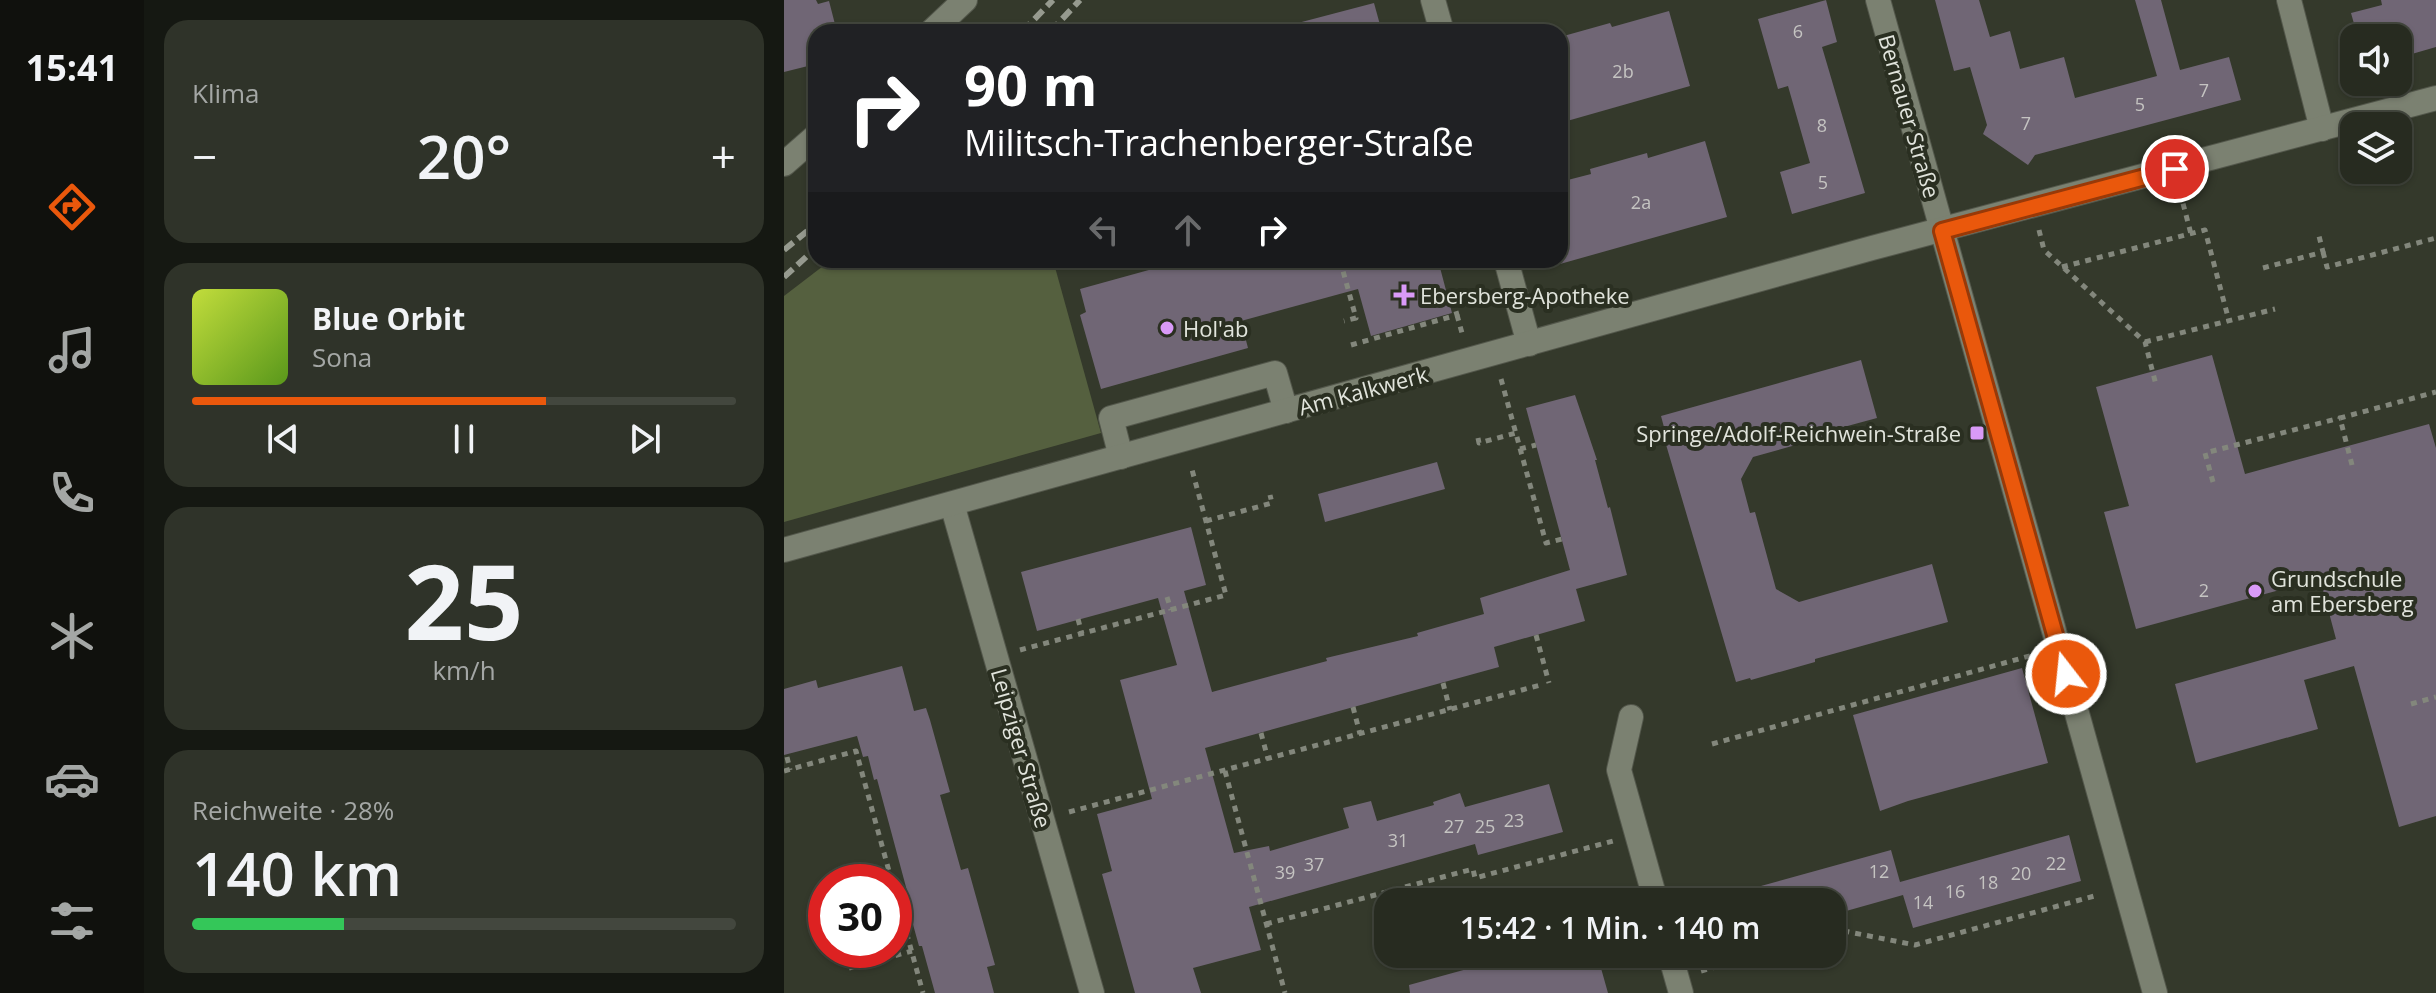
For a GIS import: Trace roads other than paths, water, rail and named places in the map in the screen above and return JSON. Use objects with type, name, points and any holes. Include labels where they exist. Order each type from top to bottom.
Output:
[{"type":"street","points":[[940,24],[965,0]]},
{"type":"street","points":[[1433,0],[1440,24]]},
{"type":"street","name":"Bernauer Straße","points":[[1878,0],[2155,993]]},
{"type":"street","points":[[2289,0],[2322,129]]},
{"type":"street","name":"Am Kalkwerk","points":[[784,550],[1872,248],[2436,98]]},
{"type":"street","points":[[784,164],[808,143]]},
{"type":"street","points":[[1508,268],[1529,344]]},
{"type":"street","points":[[1121,457],[1111,418],[1275,373],[1286,411]]},
{"type":"street","name":"Leipziger Straße","points":[[952,504],[1092,993]]},
{"type":"street","points":[[1631,717],[1619,770],[1652,888]]},
{"type":"railway","points":[[1030,24],[1053,0]]},
{"type":"railway","points":[[1058,24],[1080,0]]},
{"type":"railway","points":[[784,250],[808,230]]},
{"type":"railway","points":[[784,277],[808,255]]},
{"type":"place","name":"Ebersberg-Apotheke","points":[[1404,295]]},
{"type":"place","name":"Hol'ab","points":[[1167,328]]},
{"type":"place","name":"Springe/Adolf-Reichwein-Straße","points":[[1977,433]]},
{"type":"place","name":"Grundschule am Ebersberg","points":[[2255,591]]}]
